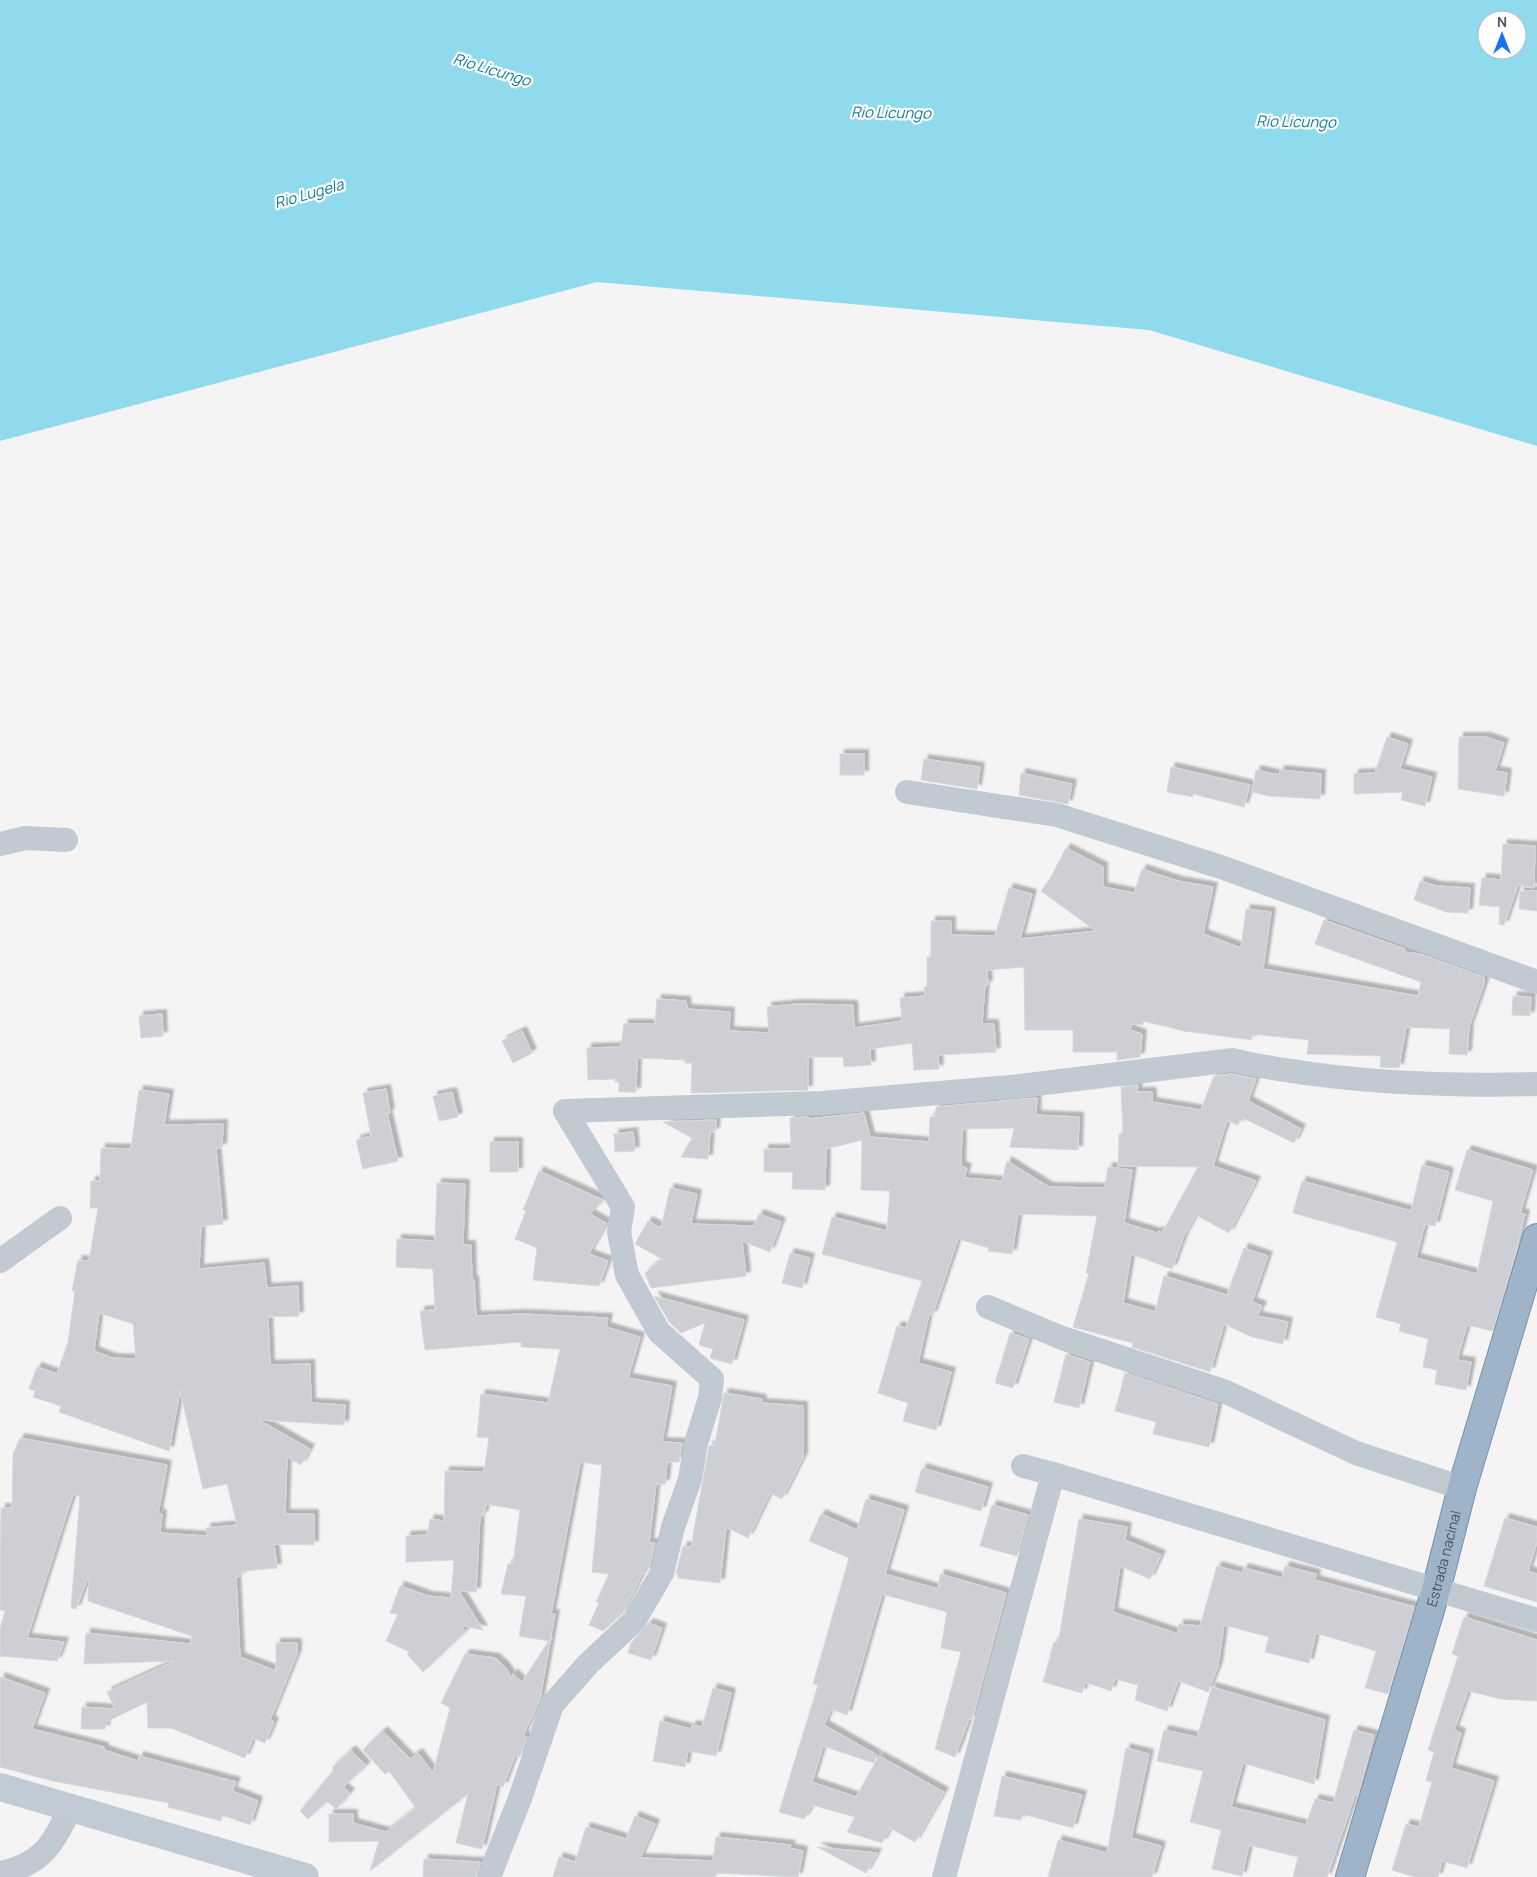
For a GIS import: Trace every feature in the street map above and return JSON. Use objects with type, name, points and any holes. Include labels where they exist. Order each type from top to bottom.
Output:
[{"type":"highway","name":"Estrada nacinal","points":[[1350,1877],[1436,1590],[1462,1488],[1537,1238]]},
{"type":"main road","points":[[0,1787],[305,1877]]},
{"type":"street","points":[[907,792],[1057,815],[1221,867],[1537,982]]},
{"type":"street","points":[[0,844],[24,838],[66,840]]},
{"type":"street","points":[[489,1877],[519,1801],[552,1705],[588,1664],[634,1621],[662,1573],[673,1527],[690,1479],[696,1443],[710,1398],[712,1379],[659,1332],[627,1274],[620,1232],[623,1207],[565,1111],[822,1103],[1020,1086],[1233,1060],[1256,1066],[1337,1078],[1408,1083],[1537,1084]]},
{"type":"street","points":[[0,1261],[60,1218]]},
{"type":"street","points":[[988,1307],[1062,1338],[1226,1392],[1356,1453],[1462,1488]]},
{"type":"street","points":[[1023,1466],[1537,1620]]},
{"type":"street","points":[[944,1877],[1053,1474]]},
{"type":"street","points":[[0,1873],[16,1870],[37,1860],[53,1844],[72,1808]]},
{"type":"water","points":[[0,0],[1537,0],[1537,446],[1149,330],[597,282],[0,441]]},
{"type":"building","points":[[1387,737],[1408,744],[1400,769],[1432,777],[1425,806],[1401,800],[1403,792],[1354,794],[1354,774],[1375,773]]},
{"type":"building","points":[[1459,737],[1486,737],[1504,743],[1495,771],[1507,773],[1504,796],[1458,789]]},
{"type":"building","points":[[840,754],[864,754],[864,775],[840,775]]},
{"type":"building","points":[[924,759],[980,767],[977,789],[921,780]]},
{"type":"building","points":[[1171,767],[1250,785],[1244,807],[1193,794],[1193,797],[1167,792]]},
{"type":"building","points":[[1256,770],[1279,775],[1280,770],[1321,774],[1320,799],[1269,796],[1252,792]]},
{"type":"building","points":[[1021,773],[1072,784],[1068,804],[1019,795]]},
{"type":"building","points":[[1503,844],[1535,846],[1534,888],[1518,885],[1504,925],[1499,924],[1500,907],[1479,905],[1482,878],[1501,880]]},
{"type":"building","points":[[1066,848],[1103,867],[1103,887],[1134,893],[1142,869],[1178,881],[1213,887],[1203,934],[1241,948],[1246,909],[1271,912],[1263,969],[1418,996],[1421,982],[1315,944],[1324,920],[1405,949],[1404,952],[1420,954],[1484,977],[1484,984],[1469,1027],[1467,1055],[1449,1054],[1450,1029],[1406,1027],[1399,1068],[1380,1067],[1381,1056],[1307,1054],[1309,1040],[1252,1034],[1252,1040],[1184,1031],[1143,1021],[1143,1025],[1132,1024],[1130,1030],[1142,1034],[1140,1057],[1117,1060],[1117,1052],[1073,1052],[1073,1030],[1025,1030],[1024,967],[987,970],[988,985],[985,985],[982,1024],[994,1024],[996,1052],[938,1055],[939,1069],[914,1070],[912,1043],[870,1049],[871,1065],[844,1067],[843,1057],[808,1057],[808,1090],[691,1093],[692,1063],[685,1063],[685,1060],[637,1058],[636,1092],[619,1092],[619,1082],[615,1082],[615,1079],[588,1080],[587,1048],[621,1047],[624,1024],[655,1024],[657,999],[686,1001],[687,1009],[730,1012],[729,1031],[769,1033],[767,1007],[797,1004],[853,1005],[854,1028],[902,1021],[900,998],[925,996],[924,987],[927,987],[927,957],[931,957],[931,921],[951,921],[951,935],[995,936],[1009,888],[1032,894],[1020,939],[1096,931],[1041,891],[1050,879]]},
{"type":"building","points":[[1420,881],[1437,886],[1470,888],[1468,913],[1446,912],[1414,900]]},
{"type":"building","points":[[1520,891],[1537,891],[1537,911],[1519,909]]},
{"type":"building","points":[[1513,996],[1531,997],[1530,1016],[1512,1015]]},
{"type":"building","points":[[162,1014],[163,1036],[141,1038],[139,1016]]},
{"type":"building","points":[[522,1031],[532,1053],[513,1063],[502,1041]]},
{"type":"building","points":[[1232,1074],[1256,1079],[1248,1101],[1301,1129],[1294,1143],[1241,1117],[1238,1125],[1227,1120],[1213,1166],[1256,1181],[1229,1233],[1196,1215],[1184,1236],[1172,1269],[1131,1254],[1123,1303],[1155,1312],[1164,1276],[1227,1295],[1244,1248],[1268,1256],[1252,1302],[1262,1306],[1257,1316],[1288,1322],[1283,1344],[1252,1337],[1224,1324],[1210,1372],[1132,1347],[1133,1343],[1073,1327],[1089,1273],[1086,1273],[1097,1216],[1018,1214],[1012,1254],[988,1251],[989,1248],[958,1239],[932,1316],[929,1314],[918,1363],[951,1372],[936,1430],[903,1421],[908,1403],[878,1393],[897,1326],[906,1328],[922,1281],[822,1254],[832,1217],[887,1231],[890,1191],[861,1190],[862,1140],[826,1149],[825,1190],[792,1189],[793,1172],[764,1172],[764,1149],[791,1149],[790,1118],[808,1117],[808,1119],[864,1113],[870,1137],[929,1142],[930,1117],[935,1117],[936,1107],[1037,1098],[1036,1115],[1079,1117],[1078,1150],[1010,1147],[1014,1128],[962,1129],[961,1166],[967,1168],[964,1178],[1002,1181],[1007,1161],[1049,1187],[1105,1188],[1108,1167],[1132,1170],[1124,1223],[1162,1233],[1198,1167],[1118,1166],[1119,1134],[1123,1134],[1121,1087],[1138,1085],[1137,1092],[1152,1092],[1152,1102],[1201,1110],[1214,1076]]},
{"type":"building","points":[[386,1089],[390,1113],[387,1113],[398,1161],[363,1169],[356,1140],[371,1136],[363,1093]]},
{"type":"building","points":[[139,1090],[169,1094],[164,1125],[223,1124],[222,1148],[216,1148],[223,1224],[201,1226],[199,1269],[264,1263],[267,1288],[298,1286],[299,1316],[268,1317],[270,1365],[310,1364],[311,1403],[345,1405],[344,1425],[259,1420],[310,1449],[301,1465],[287,1457],[285,1514],[314,1514],[314,1545],[274,1544],[277,1568],[242,1571],[242,1576],[236,1577],[240,1657],[276,1671],[276,1643],[297,1643],[297,1654],[270,1720],[274,1722],[265,1743],[253,1738],[245,1758],[171,1728],[148,1728],[147,1702],[106,1722],[105,1729],[81,1729],[82,1707],[115,1709],[107,1692],[175,1661],[84,1664],[86,1633],[190,1644],[192,1636],[88,1601],[89,1574],[76,1609],[71,1608],[80,1496],[73,1494],[27,1638],[64,1642],[57,1661],[0,1656],[0,1629],[5,1611],[0,1610],[1,1508],[12,1508],[13,1454],[20,1438],[167,1465],[158,1514],[162,1514],[160,1533],[207,1536],[206,1528],[237,1525],[227,1484],[203,1489],[180,1391],[169,1451],[59,1412],[61,1406],[33,1397],[35,1391],[29,1389],[37,1367],[57,1374],[68,1342],[75,1291],[72,1291],[78,1260],[89,1261],[98,1208],[90,1208],[91,1181],[100,1181],[101,1148],[131,1149]],"holes":[[[99,1313],[133,1324],[136,1359],[112,1358],[94,1351]]]},
{"type":"building","points":[[452,1092],[458,1117],[439,1121],[433,1096]]},
{"type":"building","points":[[716,1120],[715,1132],[710,1132],[708,1159],[681,1157],[692,1138],[663,1122]]},
{"type":"building","points":[[633,1132],[635,1151],[615,1152],[614,1134]]},
{"type":"building","points":[[490,1142],[518,1142],[518,1172],[490,1172]]},
{"type":"building","points":[[1467,1150],[1533,1170],[1520,1213],[1525,1214],[1516,1252],[1493,1331],[1467,1325],[1457,1360],[1471,1362],[1466,1390],[1435,1384],[1437,1370],[1423,1367],[1428,1339],[1399,1331],[1401,1324],[1376,1317],[1397,1242],[1293,1213],[1302,1181],[1411,1211],[1422,1165],[1449,1172],[1435,1226],[1425,1224],[1416,1258],[1477,1274],[1493,1201],[1455,1190]]},
{"type":"building","points":[[539,1171],[603,1200],[590,1214],[606,1223],[589,1254],[608,1261],[599,1286],[533,1280],[537,1248],[515,1239],[526,1211],[523,1210]]},
{"type":"building","points":[[437,1183],[465,1184],[463,1245],[471,1245],[476,1316],[523,1314],[608,1318],[606,1327],[640,1337],[628,1378],[672,1386],[662,1442],[682,1443],[679,1462],[667,1462],[665,1484],[656,1484],[649,1543],[655,1543],[649,1568],[646,1573],[643,1572],[623,1612],[603,1631],[589,1625],[599,1603],[596,1602],[609,1574],[592,1572],[602,1465],[580,1462],[551,1614],[555,1614],[540,1699],[523,1736],[527,1737],[520,1757],[515,1755],[503,1787],[497,1784],[482,1849],[456,1843],[468,1794],[370,1871],[379,1841],[329,1842],[329,1814],[353,1814],[353,1823],[386,1832],[416,1808],[389,1771],[385,1774],[363,1750],[383,1731],[410,1759],[418,1753],[433,1773],[450,1708],[441,1703],[465,1654],[495,1658],[505,1667],[512,1678],[513,1673],[522,1682],[549,1641],[519,1636],[526,1596],[501,1594],[508,1564],[513,1564],[520,1510],[486,1504],[483,1516],[480,1515],[476,1592],[459,1591],[483,1630],[459,1625],[466,1631],[423,1672],[407,1654],[410,1652],[386,1641],[398,1614],[390,1613],[400,1586],[428,1596],[451,1598],[454,1560],[406,1562],[406,1536],[427,1535],[430,1519],[444,1521],[445,1471],[484,1472],[489,1438],[477,1437],[481,1394],[548,1403],[560,1349],[521,1347],[521,1342],[425,1350],[420,1311],[435,1310],[433,1269],[396,1267],[397,1239],[435,1241]]},
{"type":"building","points":[[670,1188],[697,1194],[691,1224],[754,1226],[759,1214],[781,1222],[770,1252],[742,1241],[746,1276],[651,1288],[645,1273],[662,1259],[635,1244],[648,1221],[661,1228]]},
{"type":"building","points":[[790,1253],[810,1258],[802,1288],[782,1283]]},
{"type":"building","points":[[654,1296],[744,1320],[732,1364],[710,1358],[713,1349],[699,1345],[705,1323],[681,1333],[670,1323]]},
{"type":"building","points":[[1010,1333],[1029,1339],[1013,1388],[995,1383]]},
{"type":"building","points":[[1066,1354],[1090,1362],[1079,1408],[1054,1402]]},
{"type":"building","points":[[1125,1373],[1218,1404],[1209,1447],[1153,1434],[1156,1422],[1115,1411]]},
{"type":"building","points":[[724,1393],[762,1399],[761,1403],[803,1406],[803,1457],[782,1499],[770,1493],[748,1538],[726,1527],[720,1583],[678,1578],[678,1574],[676,1574],[683,1546],[691,1547],[709,1446],[715,1445]]},
{"type":"building","points":[[922,1468],[988,1487],[981,1511],[915,1492]]},
{"type":"building","points":[[866,1499],[904,1510],[885,1574],[938,1589],[940,1574],[1006,1593],[972,1720],[969,1719],[955,1757],[935,1749],[961,1652],[941,1648],[947,1612],[882,1594],[847,1715],[831,1709],[824,1725],[877,1755],[874,1763],[823,1746],[812,1782],[856,1797],[879,1756],[944,1792],[915,1842],[890,1828],[882,1843],[847,1832],[855,1817],[812,1805],[804,1819],[779,1812],[818,1685],[813,1684],[849,1558],[809,1541],[821,1514],[857,1530]]},
{"type":"building","points":[[992,1505],[1028,1515],[1017,1556],[980,1546]]},
{"type":"building","points":[[1505,1518],[1537,1527],[1537,1542],[1528,1571],[1537,1574],[1537,1602],[1484,1586]]},
{"type":"building","points":[[1079,1519],[1127,1527],[1125,1540],[1161,1555],[1150,1579],[1120,1566],[1113,1612],[1178,1634],[1179,1624],[1200,1626],[1217,1566],[1242,1573],[1244,1568],[1282,1578],[1285,1566],[1316,1574],[1315,1580],[1415,1607],[1388,1694],[1365,1688],[1376,1651],[1316,1633],[1309,1663],[1265,1652],[1269,1637],[1224,1625],[1218,1666],[1208,1692],[1178,1681],[1167,1711],[1135,1700],[1138,1685],[1115,1679],[1111,1691],[1085,1682],[1082,1693],[1043,1682],[1054,1642],[1058,1644]]},
{"type":"building","points":[[1464,1617],[1537,1640],[1537,1701],[1501,1699],[1468,1691],[1454,1730],[1461,1733],[1451,1768],[1494,1781],[1467,1868],[1442,1861],[1438,1877],[1415,1877],[1392,1870],[1406,1824],[1419,1827],[1432,1782],[1426,1781],[1434,1752],[1428,1750],[1458,1656],[1452,1654]]},
{"type":"building","points":[[649,1623],[662,1628],[651,1660],[628,1653],[631,1643]]},
{"type":"building","points":[[0,1677],[45,1693],[32,1729],[104,1747],[104,1750],[138,1761],[139,1756],[236,1782],[232,1791],[258,1801],[250,1825],[222,1815],[221,1821],[168,1807],[169,1803],[53,1781],[0,1767]]},
{"type":"building","points":[[1212,1687],[1325,1720],[1314,1784],[1243,1763],[1231,1807],[1306,1825],[1315,1799],[1333,1803],[1354,1730],[1374,1735],[1358,1796],[1355,1795],[1327,1877],[1293,1877],[1298,1857],[1249,1845],[1242,1876],[1212,1869],[1221,1830],[1190,1822],[1203,1771],[1157,1761],[1164,1730],[1197,1737]]},
{"type":"building","points":[[713,1688],[731,1693],[716,1756],[688,1751],[685,1767],[653,1761],[660,1721],[691,1729],[692,1725],[702,1727]]},
{"type":"building","points":[[1126,1748],[1149,1754],[1131,1838],[1161,1846],[1152,1877],[1048,1877],[1058,1840],[1107,1853]]},
{"type":"building","points":[[351,1750],[366,1766],[343,1787],[350,1793],[336,1809],[327,1801],[308,1819],[300,1811],[334,1770],[332,1768]]},
{"type":"building","points":[[1002,1776],[1082,1795],[1073,1828],[1023,1814],[1021,1820],[994,1816]]},
{"type":"building","points":[[635,1816],[655,1824],[640,1858],[713,1861],[716,1837],[791,1845],[789,1848],[803,1851],[798,1877],[716,1873],[716,1877],[553,1877],[559,1857],[575,1862],[586,1827],[626,1839]]},
{"type":"building","points":[[817,1847],[877,1853],[866,1873]]},
{"type":"building","points":[[424,1859],[480,1862],[476,1877],[423,1877]]},
{"type":"water label","name":"Rio Licungo","points":[[492,70]]},
{"type":"water label","name":"Rio Licungo","points":[[891,113]]},
{"type":"water label","name":"Rio Licungo","points":[[1296,122]]},
{"type":"water label","name":"Rio Lugela","points":[[309,194]]}]
